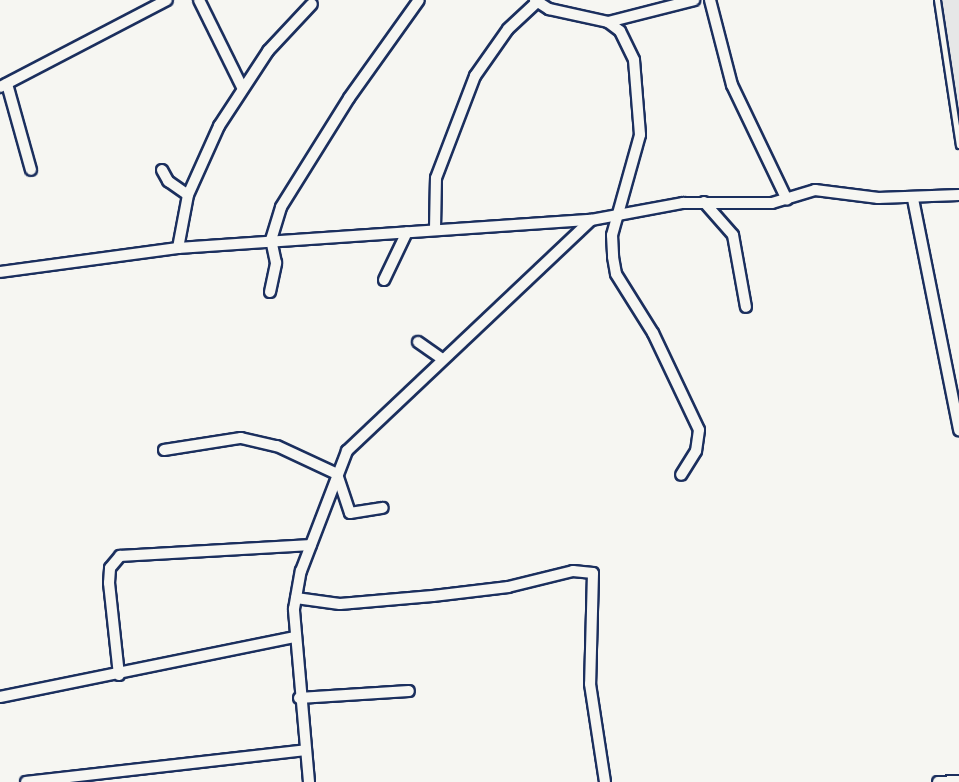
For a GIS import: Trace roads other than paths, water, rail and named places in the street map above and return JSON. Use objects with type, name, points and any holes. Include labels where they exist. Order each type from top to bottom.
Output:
[{"type":"street","points":[[31,170],[3,86],[167,0]]},
{"type":"street","points":[[199,0],[242,87]]},
{"type":"street","points":[[270,292],[276,263],[271,240],[281,207],[349,98],[419,0]]},
{"type":"street","points":[[608,22],[694,0]]},
{"type":"street","points":[[710,0],[724,66],[787,200]]},
{"type":"street","points":[[435,229],[436,178],[475,76],[508,29],[536,1],[608,22],[620,31],[634,60],[641,113],[637,157],[612,235],[616,274],[653,333],[699,430],[696,451],[681,475]]},
{"type":"street","points":[[178,248],[188,195],[242,87],[312,4]]},
{"type":"street","points":[[162,170],[168,181],[188,195]]},
{"type":"street","points":[[0,272],[178,248],[591,220],[620,211],[704,202],[787,200],[837,189],[913,199],[959,195]]},
{"type":"street","points":[[913,199],[959,430]]},
{"type":"street","points":[[704,202],[733,235],[746,307]]},
{"type":"street","points":[[309,782],[294,637],[296,598],[311,545],[347,451],[591,220]]},
{"type":"street","points":[[384,280],[407,232]]},
{"type":"street","points":[[418,342],[442,359]]},
{"type":"street","points":[[164,450],[241,438],[277,446],[337,474],[350,513],[383,508]]},
{"type":"street","points":[[119,675],[109,583],[110,568],[120,556],[311,545]]},
{"type":"street","points":[[296,598],[340,604],[508,587],[573,571],[593,573],[590,684],[605,782]]},
{"type":"street","points":[[0,697],[294,637]]},
{"type":"street","points":[[299,698],[409,691]]},
{"type":"street","points":[[26,782],[305,750]]},
{"type":"street","points":[[938,782],[959,781]]},
{"type":"lane","points":[[937,0],[959,145]]}]
